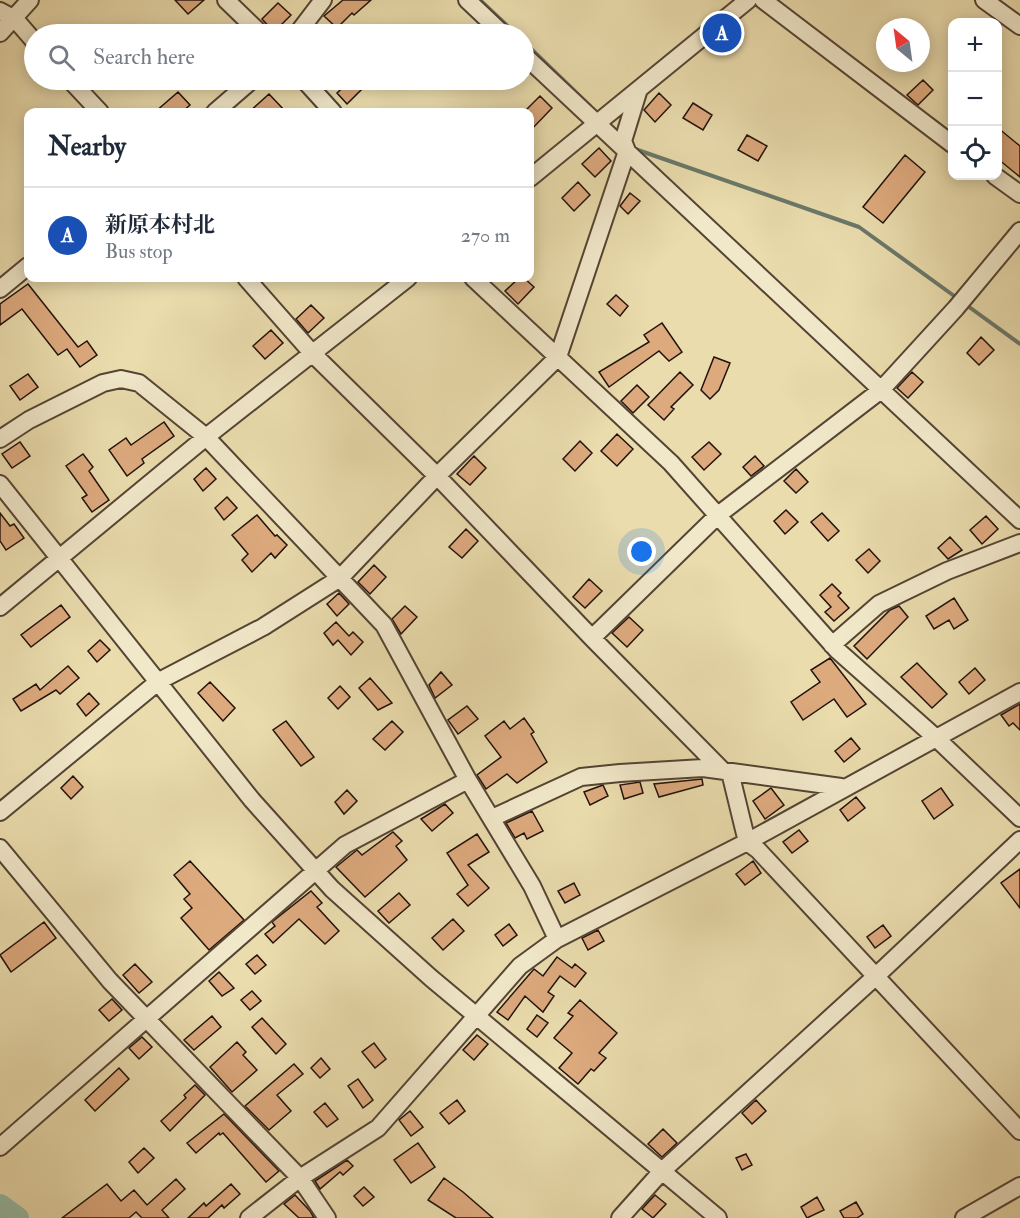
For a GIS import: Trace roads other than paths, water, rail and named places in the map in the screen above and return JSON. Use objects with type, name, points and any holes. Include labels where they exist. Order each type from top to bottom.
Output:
[{"type":"street","points":[[0,33],[15,20],[30,0]]},
{"type":"street","points":[[226,0],[251,24]]},
{"type":"street","points":[[305,24],[323,0]]},
{"type":"street","points":[[467,0],[492,24]]},
{"type":"street","points":[[534,175],[748,0]]},
{"type":"street","points":[[763,0],[948,141]]},
{"type":"street","points":[[984,0],[1020,26]]},
{"type":"street","points":[[0,11],[15,20],[24,30]]},
{"type":"street","points":[[534,64],[597,122],[625,142],[881,390],[1020,520]]},
{"type":"street","points":[[0,812],[159,681],[263,627],[340,578],[437,476],[558,357],[625,142],[639,89]]},
{"type":"street","points":[[79,90],[96,108]]},
{"type":"street","points":[[219,108],[240,90]]},
{"type":"street","points":[[313,90],[329,108]]},
{"type":"street","points":[[1001,180],[1020,194]]},
{"type":"street","points":[[592,638],[718,515],[881,390],[956,308],[1020,231]]},
{"type":"street","points":[[0,289],[24,269]]},
{"type":"street","points":[[250,282],[312,353],[437,476],[592,638],[727,772],[747,842],[758,850],[1020,1131]]},
{"type":"street","points":[[0,607],[206,437],[403,282]]},
{"type":"street","points":[[477,282],[671,463],[832,645],[935,736],[1020,818]]},
{"type":"street","points":[[0,438],[29,420],[103,383],[121,379],[139,383],[206,437],[384,625],[468,780],[532,886],[557,939]]},
{"type":"street","points":[[0,484],[252,800],[314,870],[385,939],[718,1218]]},
{"type":"street","points":[[832,645],[879,604],[948,571],[1020,543]]},
{"type":"street","points":[[249,1218],[300,1178],[378,1128],[520,966],[557,939],[747,842],[842,787],[1020,692]]},
{"type":"street","points":[[492,818],[581,777],[703,768],[842,787]]},
{"type":"street","points":[[0,1147],[345,845],[468,780]]},
{"type":"street","points":[[620,1218],[662,1171],[1020,840]]},
{"type":"street","points":[[0,848],[110,981],[300,1178],[327,1218]]},
{"type":"street","points":[[964,1218],[1020,1186]]},
{"type":"waterway","points":[[480,0],[505,24]]},
{"type":"waterway","points":[[534,52],[590,106]]},
{"type":"waterway","points":[[635,149],[859,227],[957,298]]},
{"type":"waterway","points":[[965,304],[1020,344]]},
{"type":"waterway","points":[[0,1205],[18,1218]]},
{"type":"place","name":"新原本村北","points":[[722,33]]}]
